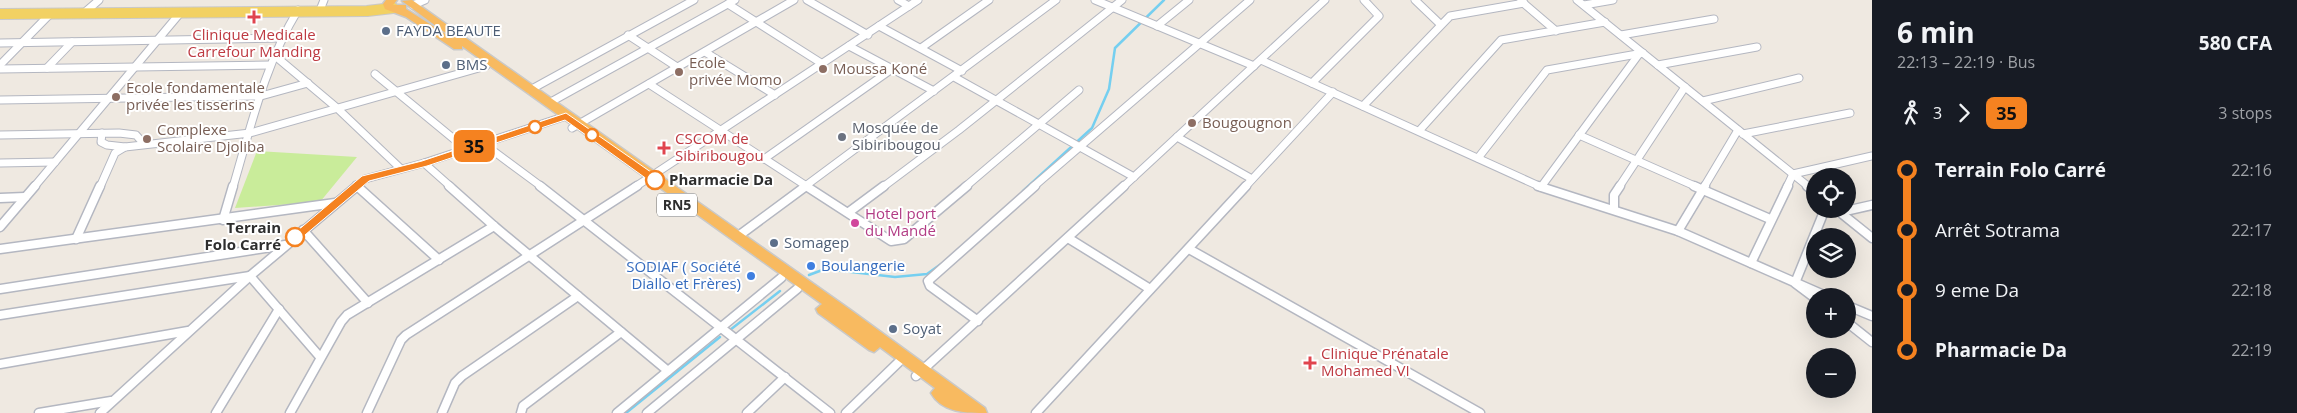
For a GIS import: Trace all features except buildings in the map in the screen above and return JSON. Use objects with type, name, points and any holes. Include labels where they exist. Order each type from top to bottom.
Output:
[{"type":"highway","points":[[392,3],[405,5],[409,2]]},
{"type":"highway","name":"RN5","points":[[409,2],[549,103],[562,118]]},
{"type":"highway","name":"RN5","points":[[392,3],[575,127],[781,278],[901,360]]},
{"type":"highway","name":"RN5","points":[[648,179],[737,237],[901,360],[980,413]]},
{"type":"highway","name":"RN5","points":[[919,373],[965,413]]},
{"type":"main road","points":[[0,14],[349,10],[392,3]]},
{"type":"street","points":[[84,13],[99,0]]},
{"type":"street","points":[[320,10],[324,0]]},
{"type":"street","points":[[409,2],[425,0]]},
{"type":"street","points":[[530,90],[694,0]]},
{"type":"street","points":[[549,103],[735,0]]},
{"type":"street","points":[[575,127],[794,0]]},
{"type":"street","points":[[806,0],[868,35]]},
{"type":"street","points":[[898,0],[909,6]]},
{"type":"street","points":[[367,413],[401,340],[406,335],[722,131],[821,63],[868,35],[918,0]]},
{"type":"street","points":[[921,48],[989,0]]},
{"type":"street","points":[[737,237],[1056,0]]},
{"type":"street","points":[[1095,0],[1254,66]]},
{"type":"street","points":[[849,212],[996,101],[1122,0]]},
{"type":"street","points":[[1157,26],[1189,0]]},
{"type":"street","points":[[978,321],[930,286],[928,282],[1078,147],[1250,0]]},
{"type":"street","points":[[919,373],[978,321],[1325,0]]},
{"type":"street","points":[[1312,83],[1379,16],[1364,0]]},
{"type":"street","points":[[1415,0],[1440,24]]},
{"type":"street","points":[[1577,0],[1806,185]]},
{"type":"street","points":[[1584,5],[1613,0]]},
{"type":"street","points":[[1363,106],[1440,24],[1450,16],[1521,2],[1556,31]]},
{"type":"street","points":[[728,4],[821,63]]},
{"type":"street","points":[[223,220],[270,65],[281,38],[298,10]]},
{"type":"street","points":[[0,227],[181,12]]},
{"type":"street","points":[[0,67],[51,13]]},
{"type":"street","points":[[1621,35],[1714,19]]},
{"type":"street","points":[[1419,131],[1501,40],[1605,22]]},
{"type":"street","points":[[879,26],[962,71]]},
{"type":"street","points":[[628,35],[677,67]]},
{"type":"street","points":[[0,43],[281,38]]},
{"type":"street","points":[[47,68],[72,42]]},
{"type":"street","points":[[849,46],[934,91]]},
{"type":"street","points":[[1658,65],[1757,48]]},
{"type":"street","points":[[705,52],[775,96]]},
{"type":"street","points":[[1541,187],[1641,53]]},
{"type":"street","points":[[1478,158],[1547,70],[1641,53]]},
{"type":"street","points":[[274,55],[337,108],[400,168]]},
{"type":"street","points":[[1261,60],[1541,187],[1678,231],[1807,288]]},
{"type":"street","points":[[0,67],[270,65]]},
{"type":"street","points":[[102,133],[101,142],[107,145],[125,146],[250,133],[486,66]]},
{"type":"street","points":[[764,159],[892,69]]},
{"type":"street","points":[[375,74],[398,91],[466,149]]},
{"type":"street","points":[[954,77],[1134,177]]},
{"type":"street","points":[[1702,101],[1798,78]]},
{"type":"street","points":[[0,100],[261,96],[308,83]]},
{"type":"street","points":[[649,84],[891,241],[904,239],[1079,90]]},
{"type":"street","points":[[1614,209],[1614,195],[1685,87]]},
{"type":"street","points":[[1036,413],[1333,92]]},
{"type":"street","points":[[0,109],[8,100]]},
{"type":"street","points":[[1678,231],[1702,189],[1740,132],[1850,113]]},
{"type":"street","points":[[100,413],[250,276],[334,203],[365,179],[424,163],[562,118]]},
{"type":"street","points":[[0,135],[102,133],[136,135],[144,144]]},
{"type":"street","points":[[1579,135],[1770,219]]},
{"type":"street","points":[[1177,138],[1252,179]]},
{"type":"street","points":[[484,144],[585,218],[830,413]]},
{"type":"street","points":[[76,239],[115,153],[125,146]]},
{"type":"street","points":[[1793,174],[1872,156]]},
{"type":"street","points":[[0,163],[55,162]]},
{"type":"street","points":[[424,163],[528,255],[668,370]]},
{"type":"street","points":[[1751,263],[1770,219],[1793,174]]},
{"type":"street","points":[[356,185],[439,260]]},
{"type":"street","points":[[0,198],[25,197]]},
{"type":"street","points":[[0,249],[223,220],[334,203]]},
{"type":"street","points":[[1856,208],[1872,205]]},
{"type":"street","points":[[1795,283],[1821,218]]},
{"type":"street","points":[[1848,218],[1872,238]]},
{"type":"street","points":[[290,413],[320,358],[347,315],[494,226]]},
{"type":"street","points":[[303,230],[368,303]]},
{"type":"street","points":[[1068,238],[1150,290]]},
{"type":"street","points":[[0,289],[287,245]]},
{"type":"street","points":[[1189,249],[1480,413]]},
{"type":"street","points":[[250,276],[320,358]]},
{"type":"street","points":[[0,315],[250,276]]},
{"type":"street","points":[[617,413],[781,278]]},
{"type":"street","points":[[1795,283],[1806,291]]},
{"type":"street","points":[[647,413],[797,289]]},
{"type":"street","points":[[442,413],[451,391],[462,376],[578,296]]},
{"type":"street","points":[[1856,308],[1871,313]]},
{"type":"street","points":[[216,413],[279,309]]},
{"type":"street","points":[[1856,329],[1872,342]]},
{"type":"street","points":[[0,364],[188,331]]},
{"type":"street","points":[[521,413],[523,406],[621,332]]},
{"type":"street","points":[[846,413],[901,360]]},
{"type":"street","points":[[747,413],[785,378]]},
{"type":"street","points":[[39,413],[113,401]]},
{"type":"green space","points":[[257,151],[357,157],[320,202],[235,208]]},
{"type":"waterway","points":[[1023,191],[1092,128],[1109,89],[1115,48],[1164,0]]},
{"type":"waterway","points":[[809,275],[825,269],[895,277],[927,274],[941,264]]},
{"type":"waterway","points":[[730,330],[780,291]]},
{"type":"waterway","points":[[626,413],[720,337]]},
{"type":"bus line","name":"35","points":[[295,237],[365,179],[424,163],[566,116],[655,180]]},
{"type":"place","name":"Clinique Medicale Carrefour Manding","points":[[254,17]]},
{"type":"place","name":"FAYDA BEAUTE","points":[[386,31]]},
{"type":"place","name":"BMS","points":[[446,65]]},
{"type":"place","name":"Moussa Koné","points":[[823,69]]},
{"type":"place","name":"Ecole privée Momo","points":[[679,72]]},
{"type":"place","name":"Ecole fondamentale privée les tisserins","points":[[116,97]]},
{"type":"place","name":"Bougougnon","points":[[1192,123]]},
{"type":"place","name":"Mosquée de Sibiribougou","points":[[842,137]]},
{"type":"place","name":"Complexe Scolaire Djoliba","points":[[147,139]]},
{"type":"place","name":"CSCOM de Sibiribougou","points":[[664,148]]},
{"type":"place","name":"Pharmacie Da","points":[[655,180]]},
{"type":"place","name":"Hotel port du Mandé","points":[[855,223]]},
{"type":"place","name":"Terrain Folo Carré","points":[[295,237]]},
{"type":"place","name":"Somagep","points":[[774,243]]},
{"type":"place","name":"Boulangerie","points":[[811,266]]},
{"type":"place","name":"SODIAF ( Société Diallo et Frères)","points":[[751,276]]},
{"type":"place","name":"Soyat","points":[[893,329]]},
{"type":"place","name":"Clinique Prénatale Mohamed VI","points":[[1310,363]]}]
